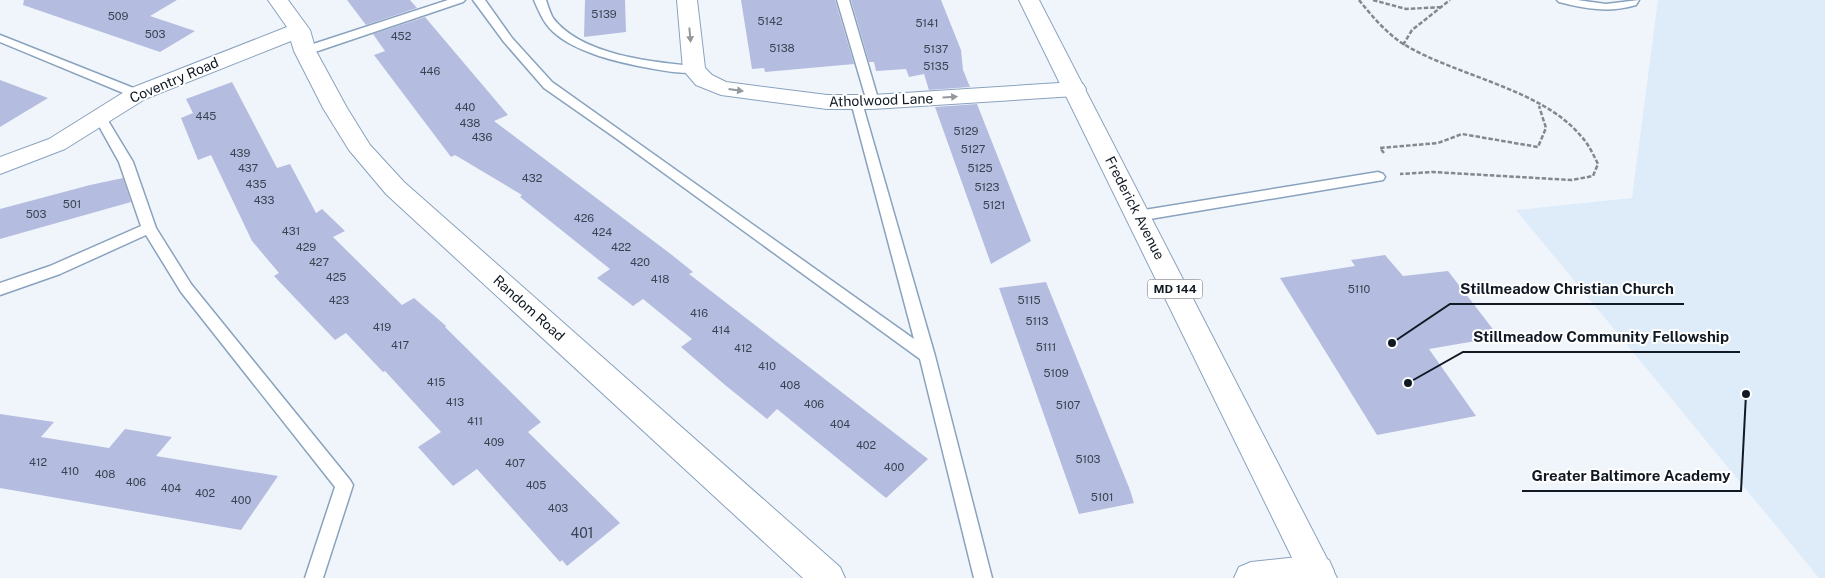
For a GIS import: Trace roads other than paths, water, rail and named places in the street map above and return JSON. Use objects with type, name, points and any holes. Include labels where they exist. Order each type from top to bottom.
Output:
[{"type":"street","name":"Random Road","points":[[278,0],[302,41],[334,108],[361,150],[396,188],[828,578]]},
{"type":"street","points":[[687,0],[694,70]]},
{"type":"street","name":"Frederick Avenue","points":[[1029,0],[1318,575]]},
{"type":"street","name":"Coventry Road","points":[[0,166],[58,144],[137,94],[302,41]]},
{"type":"street","name":"Atholwood Lane","points":[[694,70],[704,80],[721,88],[826,102],[865,102],[1074,89]]},
{"type":"street","points":[[1251,578],[1318,575]]},
{"type":"lane","points":[[302,41],[458,0]]},
{"type":"lane","points":[[479,0],[508,40],[548,85],[638,147],[927,356]]},
{"type":"lane","points":[[540,0],[549,22],[562,35],[625,61],[694,70]]},
{"type":"lane","points":[[843,0],[865,102],[983,578]]},
{"type":"lane","points":[[1563,0],[1604,7],[1621,7],[1632,3],[1633,0]]},
{"type":"lane","points":[[0,38],[137,94]]},
{"type":"lane","points":[[100,117],[126,162],[149,228],[186,288],[344,485],[314,578]]},
{"type":"lane","points":[[1138,216],[1378,177]]},
{"type":"lane","points":[[0,289],[54,270],[149,228]]},
{"type":"place","name":"Stillmeadow Christian Church","points":[[1392,343]]},
{"type":"place","name":"Stillmeadow Community Fellowship","points":[[1408,383]]},
{"type":"place","name":"Greater Baltimore Academy","points":[[1746,394]]}]
